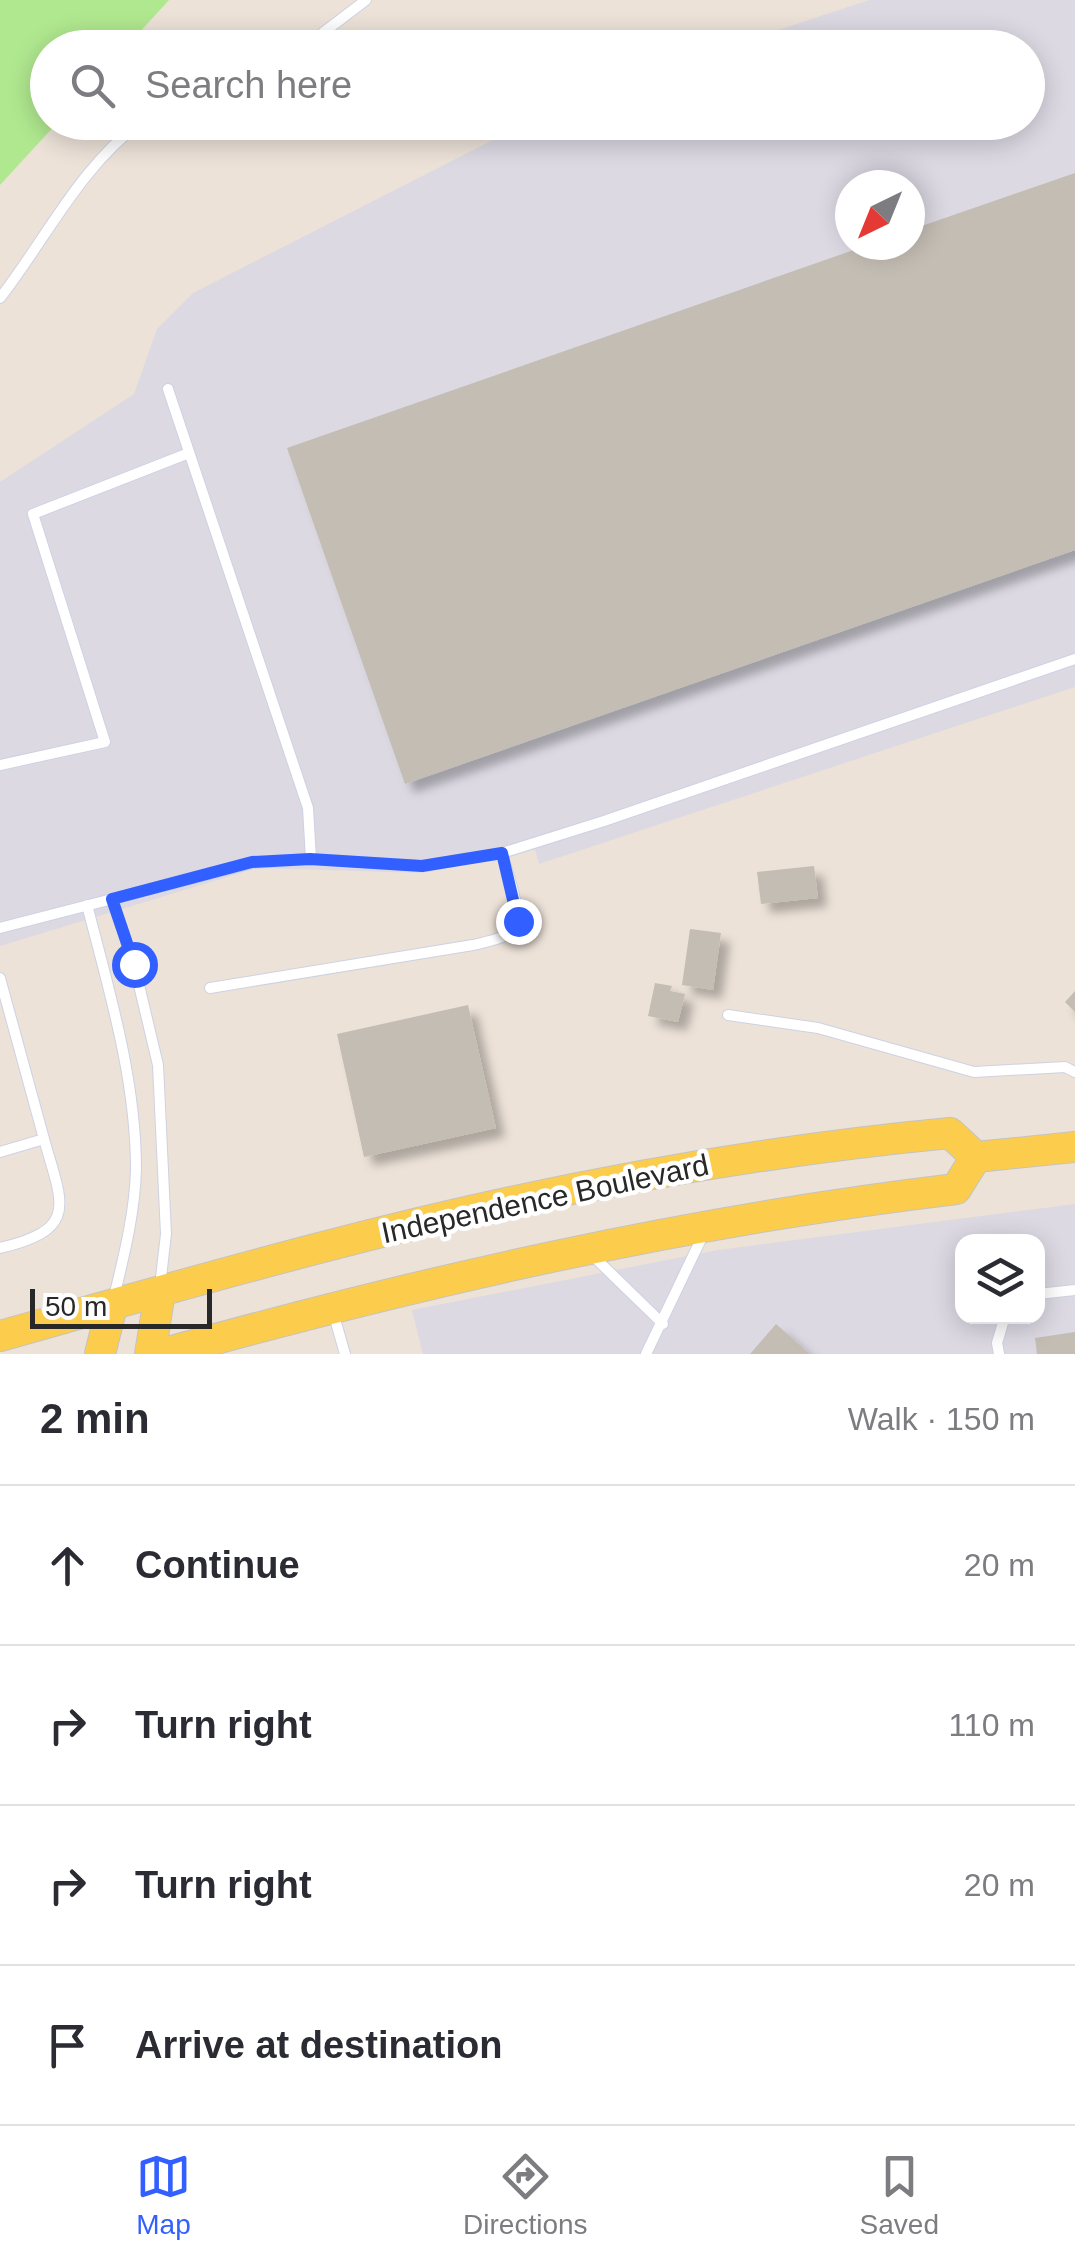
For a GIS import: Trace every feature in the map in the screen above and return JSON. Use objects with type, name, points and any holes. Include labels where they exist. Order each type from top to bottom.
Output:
[{"type":"main road","name":"Independence Boulevard","points":[[0,1336],[424,1222],[694,1167],[843,1143],[950,1133],[976,1157],[956,1189],[707,1226],[585,1249],[332,1307],[161,1354]]},
{"type":"main road","points":[[976,1157],[1075,1147]]},
{"type":"main road","points":[[150,1354],[160,1292]]},
{"type":"main road","points":[[100,1354],[112,1306]]},
{"type":"lane","points":[[327,30],[366,0]]},
{"type":"lane","points":[[0,298],[62,206],[118,140]]},
{"type":"lane","points":[[168,389],[308,808],[310,859]]},
{"type":"lane","points":[[0,765],[105,742],[33,514],[189,453]]},
{"type":"lane","points":[[0,928],[252,862],[310,859],[422,866],[502,853],[604,822],[1075,659]]},
{"type":"lane","points":[[210,988],[474,946],[511,933],[518,914],[502,853]]},
{"type":"lane","points":[[112,899],[134,964],[158,1065],[166,1234],[160,1292]]},
{"type":"lane","points":[[87,906],[120,1042],[136,1170],[126,1247],[112,1306]]},
{"type":"lane","points":[[0,1248],[32,1240],[46,1231],[62,1204],[1,983]]},
{"type":"lane","points":[[728,1015],[818,1028],[974,1072],[1066,1067],[1075,1072]]},
{"type":"lane","points":[[0,1152],[44,1140]]},
{"type":"lane","points":[[646,1354],[707,1226]]},
{"type":"lane","points":[[585,1249],[663,1324]]},
{"type":"lane","points":[[1045,1293],[1075,1290]]},
{"type":"lane","points":[[332,1307],[345,1354]]},
{"type":"lane","points":[[999,1354],[1003,1324]]},
{"type":"shaded area","points":[[869,0],[1075,0],[1075,687],[539,864],[535,849],[422,873],[257,868],[0,946],[0,482],[134,394],[157,329],[193,293],[493,140],[1045,140],[1045,30],[778,30]]},
{"type":"shaded area","points":[[1075,1204],[1075,1354],[423,1354],[412,1310],[718,1250]]},
{"type":"green space","points":[[0,0],[169,0],[142,30],[30,30],[30,140],[41,140],[0,185]]},
{"type":"building","points":[[1075,173],[1075,550],[405,784],[287,448],[835,257],[835,260],[925,260],[925,225]]},
{"type":"building","points":[[814,866],[818,898],[761,904],[757,872]]},
{"type":"building","points":[[690,929],[721,933],[713,990],[682,985]]},
{"type":"building","points":[[655,983],[672,986],[670,991],[685,994],[678,1022],[648,1016]]},
{"type":"building","points":[[1075,991],[1075,1012],[1065,1002]]},
{"type":"building","points":[[468,1005],[496,1128],[364,1157],[337,1034]]},
{"type":"building","points":[[776,1324],[810,1354],[750,1354]]},
{"type":"building","points":[[1075,1332],[1075,1354],[1037,1354],[1035,1338]]},
{"type":"route","points":[[134,964],[112,899],[252,862],[310,859],[422,866],[502,853],[518,921]]}]
